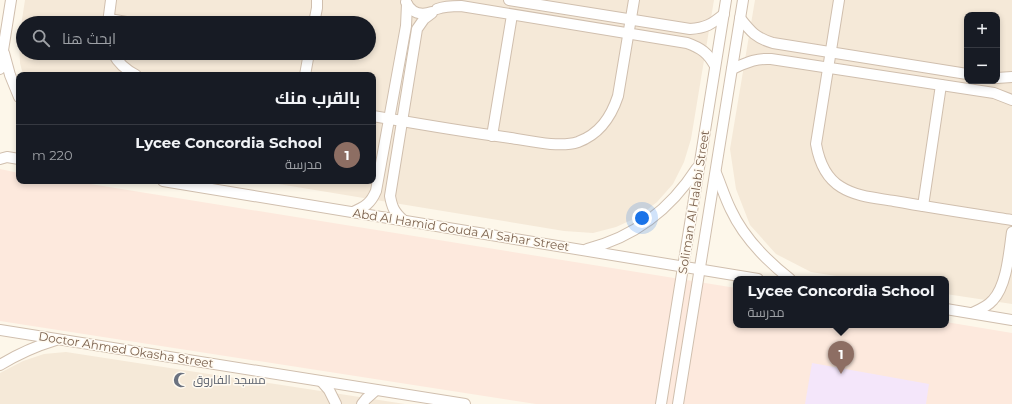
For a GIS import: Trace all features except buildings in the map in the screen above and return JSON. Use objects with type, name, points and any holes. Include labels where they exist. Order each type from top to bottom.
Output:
[{"type":"street","points":[[109,16],[111,0]]},
{"type":"street","points":[[315,16],[317,8],[316,0]]},
{"type":"street","points":[[509,0],[690,29],[709,25],[724,14]]},
{"type":"street","points":[[376,117],[492,136],[555,144],[576,142],[588,137],[608,120],[614,108],[618,96],[634,0]]},
{"type":"street","name":"Soliman Al Halabi Street","points":[[661,404],[726,0]]},
{"type":"street","name":"Soliman Al Halabi Street","points":[[678,404],[743,0]]},
{"type":"street","points":[[839,0],[816,144],[825,172],[841,187],[862,195],[1012,220]]},
{"type":"street","points":[[406,2],[411,10],[417,13],[424,14],[437,7],[453,6],[687,44],[696,46],[704,51],[716,66]]},
{"type":"street","points":[[353,212],[368,205],[376,191],[406,26],[406,2]]},
{"type":"street","points":[[0,69],[7,3]]},
{"type":"street","points":[[403,220],[396,214],[390,196],[417,29],[424,19],[437,7]]},
{"type":"street","points":[[492,136],[512,15]]},
{"type":"street","points":[[740,18],[755,35],[763,40],[773,43],[964,74]]},
{"type":"street","points":[[3,49],[10,75],[16,90]]},
{"type":"street","points":[[732,69],[752,60],[762,58],[994,93],[1012,100]]},
{"type":"street","points":[[118,60],[121,65],[131,72]]},
{"type":"street","points":[[306,72],[308,60]]},
{"type":"street","points":[[1000,78],[1012,76]]},
{"type":"street","points":[[923,206],[941,85]]},
{"type":"street","points":[[706,123],[723,125]]},
{"type":"street","points":[[2,156],[16,158]]},
{"type":"street","points":[[583,250],[599,246],[634,231],[664,209],[677,196],[699,165]]},
{"type":"street","points":[[716,171],[731,210],[741,228],[766,259],[786,276]]},
{"type":"street","name":"Abd Al Hamid Gouda Al Sahar Street","points":[[181,184],[741,276]]},
{"type":"street","points":[[972,313],[983,308],[993,300],[1000,289],[1004,277],[1012,232]]},
{"type":"street","points":[[949,309],[1012,320]]},
{"type":"street","name":"Doctor Ahmed Okasha Street","points":[[0,330],[465,404]]},
{"type":"street","points":[[0,366],[13,357],[44,344],[61,339]]},
{"type":"street","points":[[322,382],[329,390],[336,404]]},
{"type":"street","points":[[362,404],[376,390]]},
{"type":"shaded area","points":[[25,0],[714,0],[691,139],[684,162],[673,184],[657,202],[638,217],[616,227],[593,233],[564,231],[278,184],[376,184],[376,72],[22,72],[20,60],[376,60],[376,16],[23,16]]},
{"type":"shaded area","points":[[755,0],[1012,0],[1012,304],[949,294],[949,276],[836,276],[811,272],[776,254],[750,225],[736,189],[730,149]]},
{"type":"shaded area","points":[[0,169],[16,172],[16,184],[91,184],[733,288],[733,328],[949,328],[949,322],[1012,333],[1012,404],[536,404],[0,321]]},
{"type":"shaded area","points":[[66,352],[405,404],[0,404],[0,373],[23,361],[44,354]]},
{"type":"shaded area","points":[[812,363],[929,384],[926,404],[805,404]]},
{"type":"place","name":"Lycee Concordia School","points":[[841,374]]},
{"type":"place","name":"مسجد الفاروق","points":[[181,380]]}]
